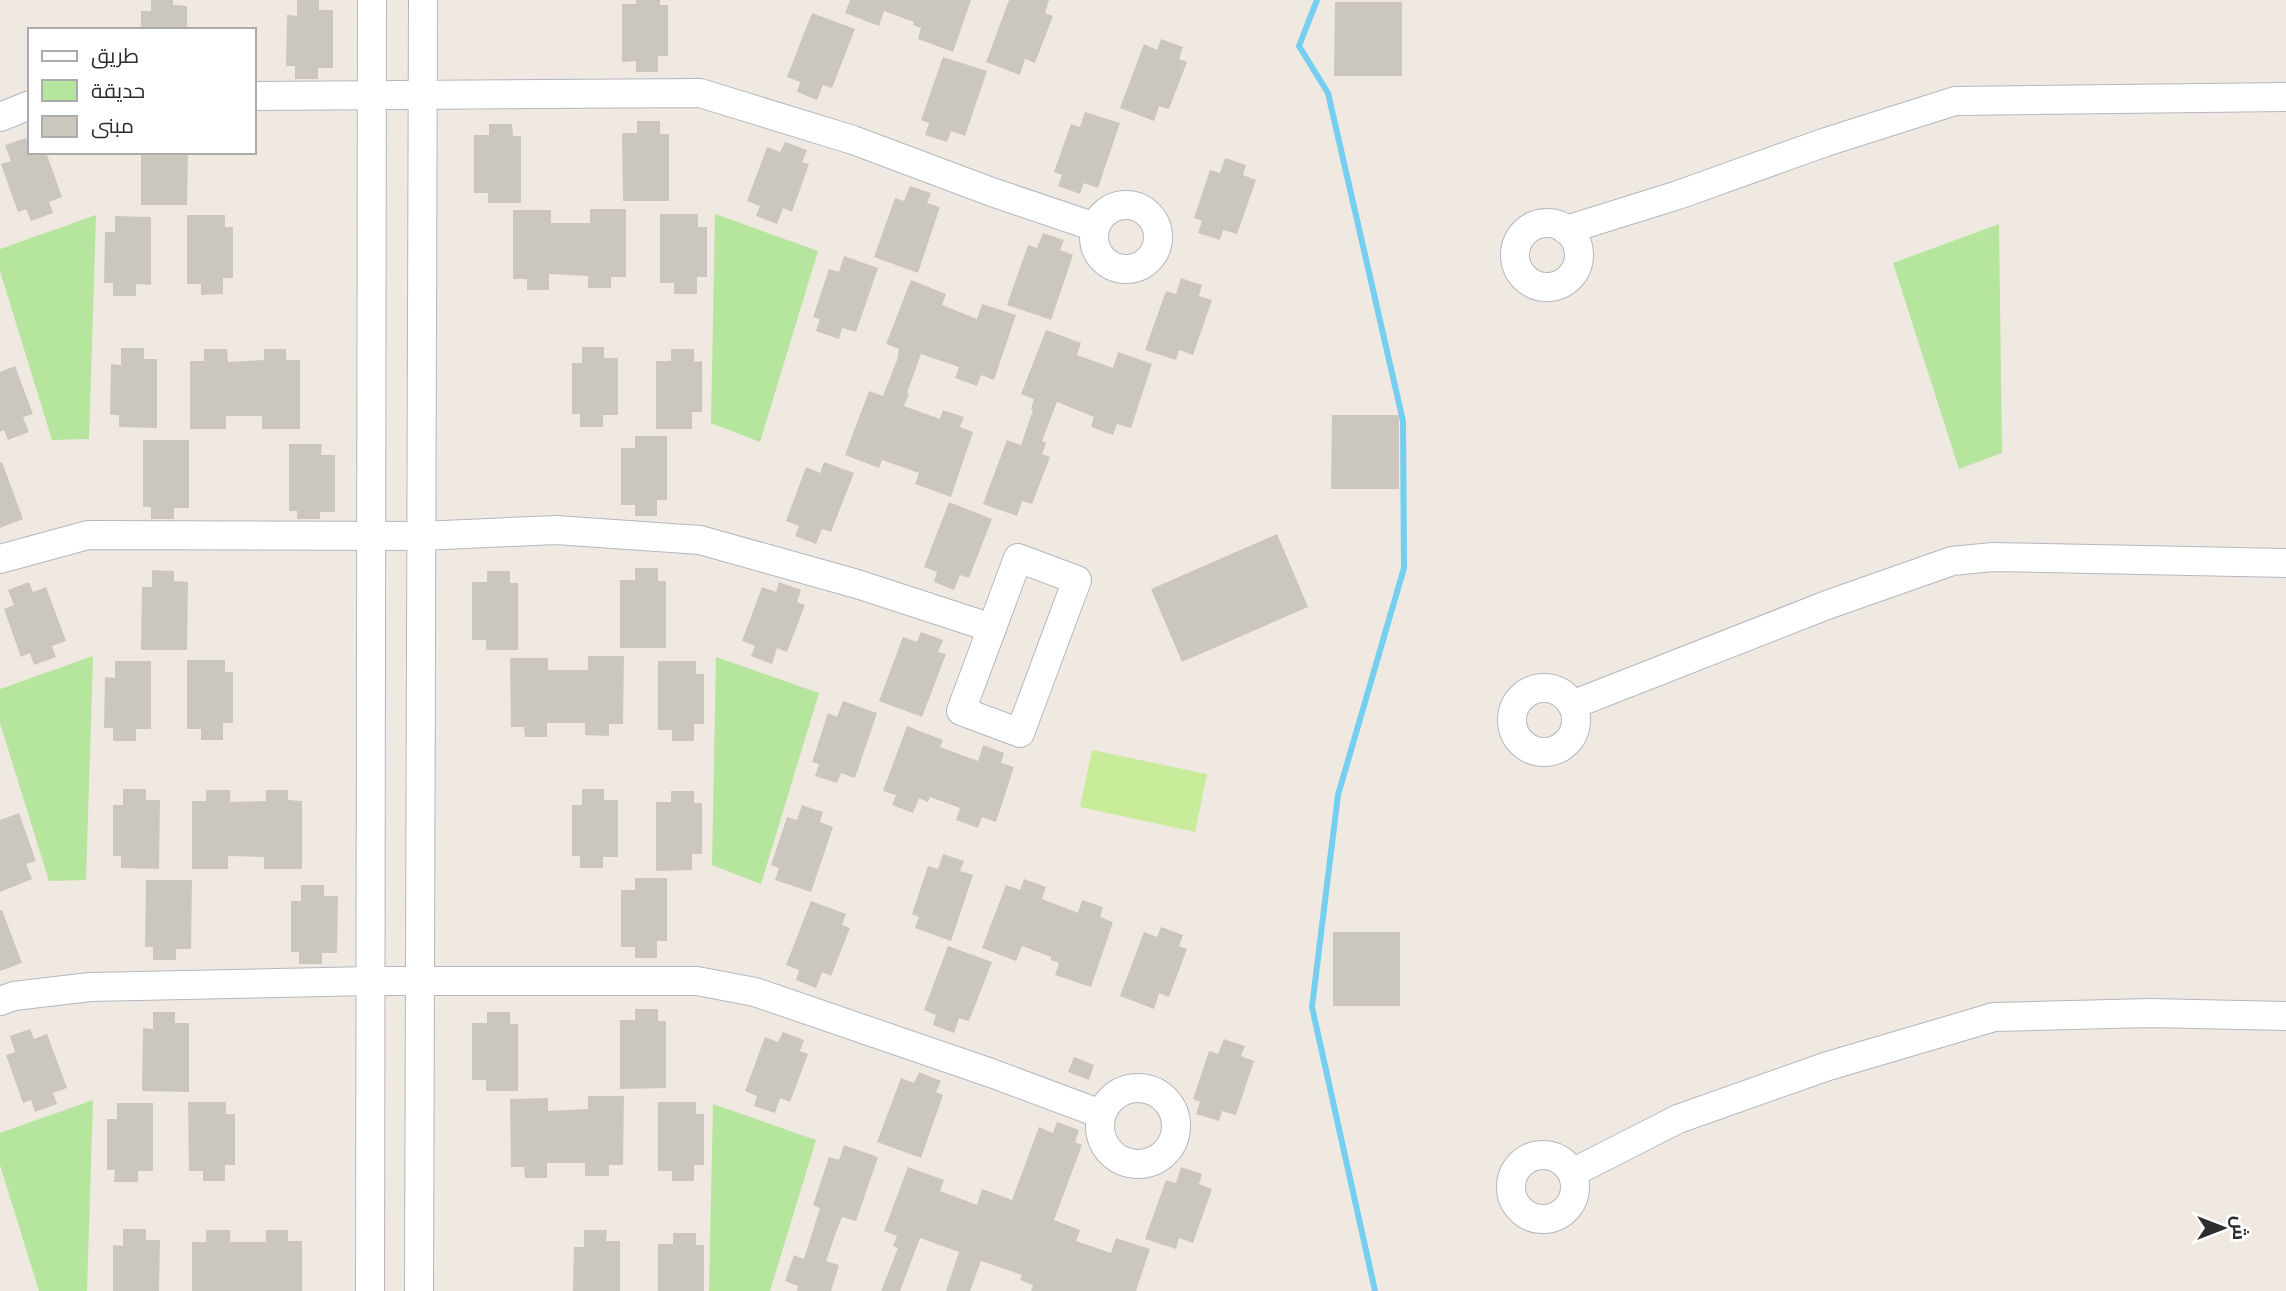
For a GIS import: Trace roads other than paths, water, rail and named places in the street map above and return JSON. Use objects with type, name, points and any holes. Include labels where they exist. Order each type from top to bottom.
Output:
[{"type":"street","points":[[370,1291],[372,0]]},
{"type":"street","points":[[419,1291],[423,0]]},
{"type":"street","points":[[256,96],[700,93],[853,140],[989,191],[1095,226]]},
{"type":"street","points":[[1566,230],[1955,101],[2286,97]]},
{"type":"street","points":[[0,117],[28,107]]},
{"type":"street","points":[[0,559],[88,535],[421,536],[556,530],[700,540],[857,584],[992,628]]},
{"type":"street","points":[[1572,705],[1827,605],[1952,561],[1993,557],[2286,563]]},
{"type":"street","points":[[1018,558],[1077,580],[1020,733],[961,711],[992,628],[1018,558]]},
{"type":"street","points":[[0,1001],[13,996],[90,987],[370,981],[697,981],[755,992],[1101,1114]]},
{"type":"street","points":[[1572,1173],[1678,1119],[1828,1066],[1994,1017],[2151,1013],[2286,1016]]},
{"type":"waterway","points":[[1317,0],[1299,46],[1328,93],[1403,421],[1404,568],[1338,795],[1312,1007],[1375,1291]]}]
